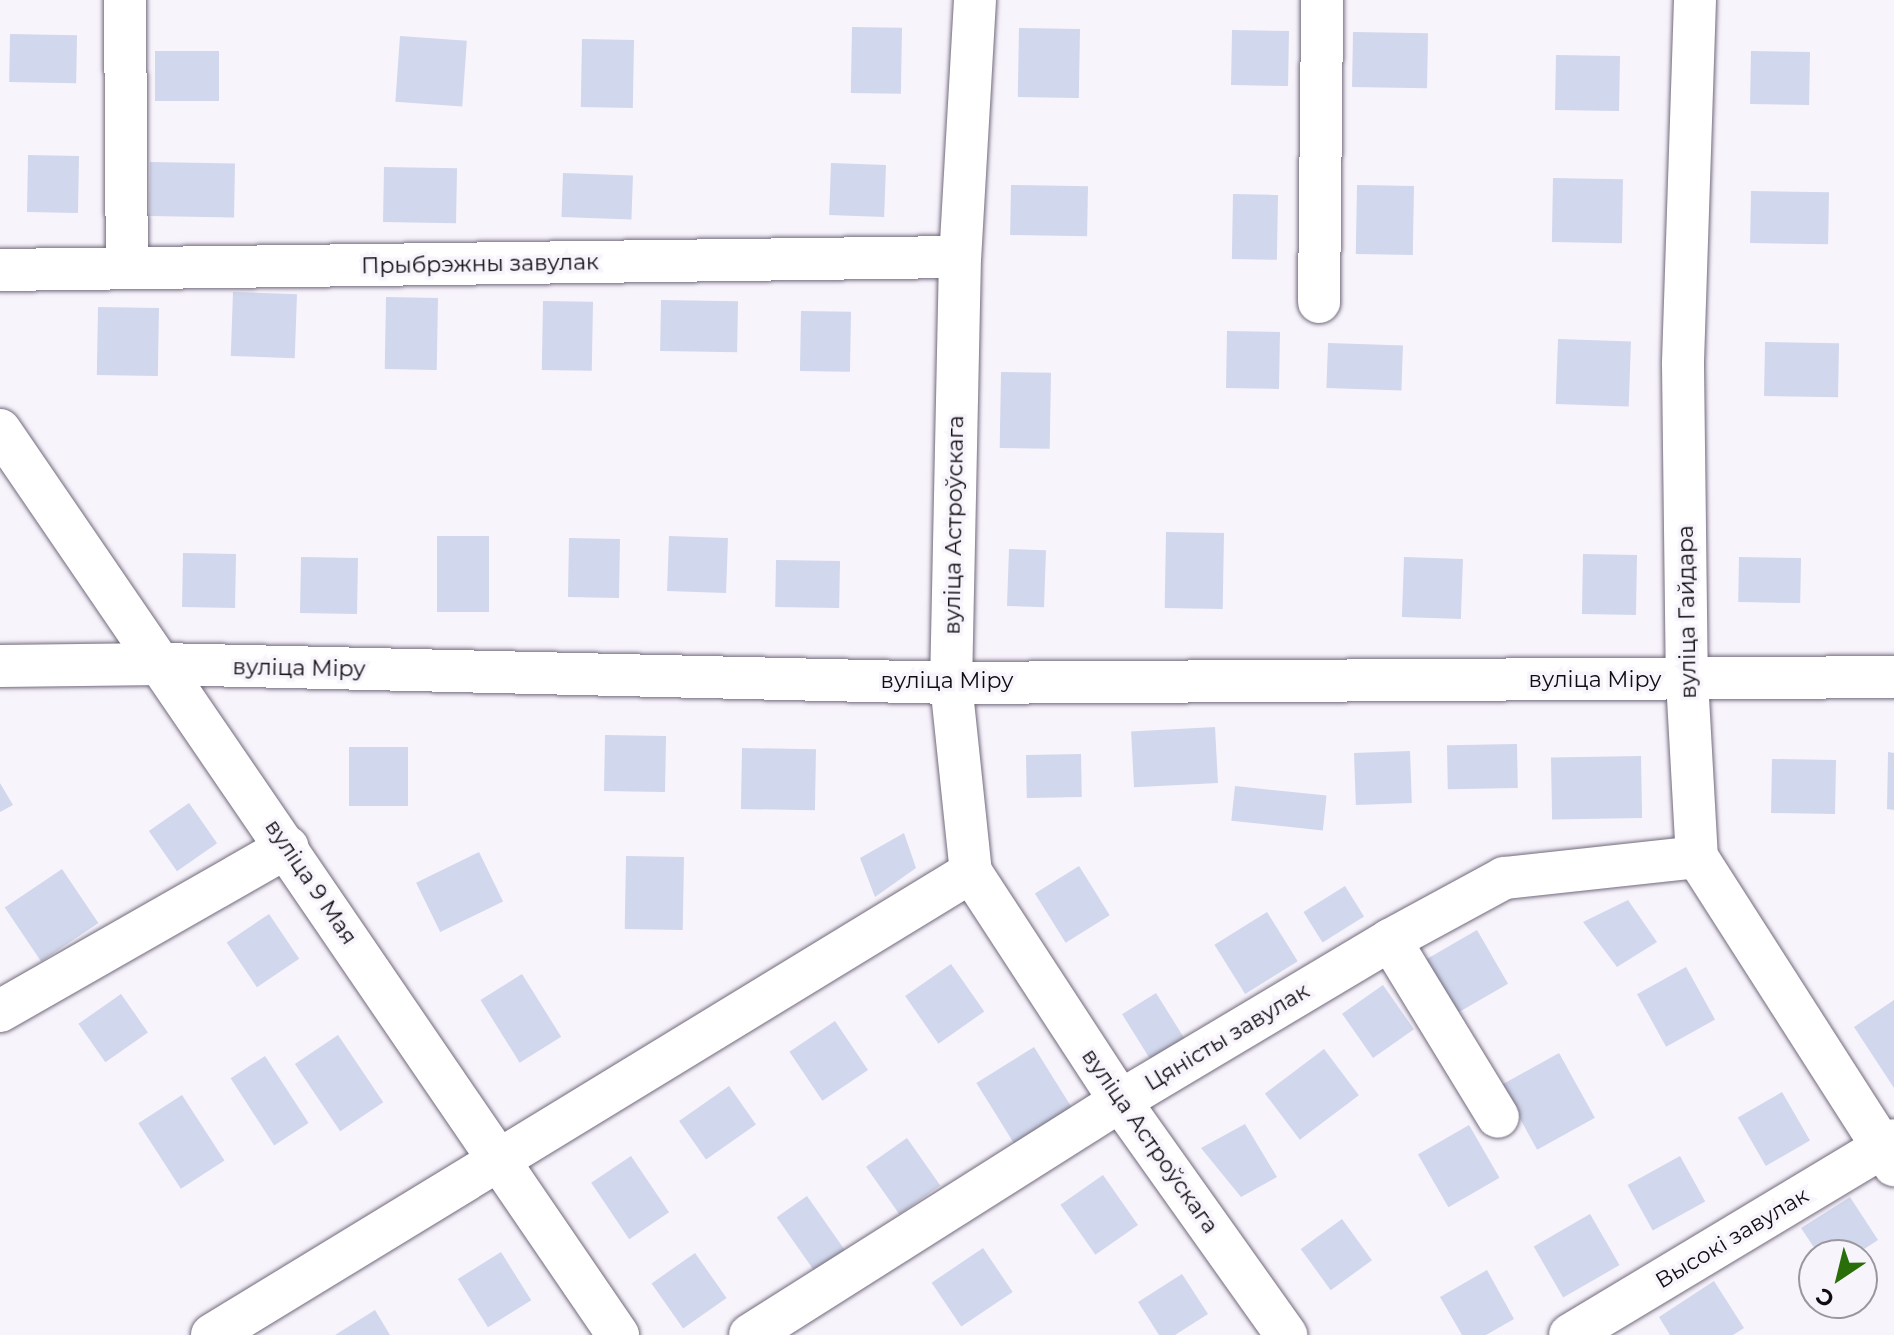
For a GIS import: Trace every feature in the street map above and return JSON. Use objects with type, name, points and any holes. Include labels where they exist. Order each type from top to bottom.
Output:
[{"type":"street","points":[[125,0],[127,268]]},
{"type":"street","name":"вуліца Астроўскага","points":[[975,0],[960,257],[951,683],[971,872],[1120,1101],[1286,1335]]},
{"type":"street","points":[[1319,302],[1322,0]]},
{"type":"street","name":"вуліца Гайдара","points":[[1695,0],[1683,365],[1687,680],[1697,857],[1890,1151]]},
{"type":"street","name":"Прыбрэжны завулак","points":[[0,270],[960,257]]},
{"type":"street","name":"вуліца 9 Мая","points":[[0,430],[501,1159],[618,1335]]},
{"type":"street","name":"вуліца Міру","points":[[0,666],[162,664],[951,683],[1894,677]]},
{"type":"street","points":[[0,1011],[287,847]]},
{"type":"street","name":"Цяністы завулак","points":[[750,1335],[1120,1101],[1390,940],[1504,878],[1697,857]]},
{"type":"street","points":[[212,1335],[971,872]]},
{"type":"street","points":[[1390,940],[1498,1117]]},
{"type":"street","name":"Высокі завулак","points":[[1570,1335],[1890,1151]]},
{"type":"building","points":[[852,27],[902,28],[901,94],[851,93]]},
{"type":"building","points":[[1019,28],[1080,29],[1079,98],[1018,97]]},
{"type":"building","points":[[1232,30],[1289,31],[1288,86],[1231,85]]},
{"type":"building","points":[[1353,32],[1428,33],[1427,88],[1352,87]]},
{"type":"building","points":[[10,34],[77,35],[76,83],[9,82]]},
{"type":"building","points":[[400,36],[467,41],[462,107],[395,102]]},
{"type":"building","points":[[582,39],[634,40],[633,108],[581,107]]},
{"type":"building","points":[[155,51],[219,51],[219,101],[155,101]]},
{"type":"building","points":[[1751,51],[1810,52],[1809,105],[1750,104]]},
{"type":"building","points":[[1556,55],[1620,56],[1619,111],[1555,110]]},
{"type":"building","points":[[28,155],[79,156],[78,213],[27,212]]},
{"type":"building","points":[[150,162],[235,163],[234,217],[149,216]]},
{"type":"building","points":[[831,163],[886,165],[884,217],[829,215]]},
{"type":"building","points":[[384,167],[457,168],[456,223],[383,222]]},
{"type":"building","points":[[563,173],[633,175],[631,219],[561,217]]},
{"type":"building","points":[[1553,178],[1623,179],[1622,243],[1552,242]]},
{"type":"building","points":[[1011,185],[1088,186],[1087,236],[1010,235]]},
{"type":"building","points":[[1357,185],[1414,186],[1413,255],[1356,254]]},
{"type":"building","points":[[1751,191],[1829,192],[1828,244],[1750,243]]},
{"type":"building","points":[[1233,194],[1278,195],[1277,260],[1232,259]]},
{"type":"building","points":[[233,292],[297,294],[295,358],[231,356]]},
{"type":"building","points":[[386,297],[438,298],[437,370],[385,369]]},
{"type":"building","points":[[661,300],[738,301],[737,352],[660,351]]},
{"type":"building","points":[[543,301],[593,302],[592,371],[542,370]]},
{"type":"building","points":[[98,307],[159,308],[158,376],[97,375]]},
{"type":"building","points":[[801,311],[851,312],[850,372],[800,371]]},
{"type":"building","points":[[1227,331],[1280,332],[1279,389],[1226,388]]},
{"type":"building","points":[[1558,339],[1631,342],[1629,407],[1556,404]]},
{"type":"building","points":[[1765,342],[1839,343],[1838,397],[1764,396]]},
{"type":"building","points":[[1328,343],[1403,346],[1401,391],[1326,388]]},
{"type":"building","points":[[1001,372],[1051,373],[1050,449],[1000,448]]},
{"type":"building","points":[[1166,532],[1224,533],[1223,609],[1165,608]]},
{"type":"building","points":[[437,536],[489,536],[489,612],[437,612]]},
{"type":"building","points":[[669,536],[728,538],[726,593],[667,591]]},
{"type":"building","points":[[569,538],[620,539],[619,598],[568,597]]},
{"type":"building","points":[[1009,549],[1046,550],[1044,607],[1007,606]]},
{"type":"building","points":[[183,553],[236,554],[235,608],[182,607]]},
{"type":"building","points":[[1583,554],[1637,555],[1636,615],[1582,614]]},
{"type":"building","points":[[301,557],[358,558],[357,614],[300,613]]},
{"type":"building","points":[[1404,557],[1463,559],[1461,619],[1402,617]]},
{"type":"building","points":[[1739,557],[1801,558],[1800,603],[1738,602]]},
{"type":"building","points":[[776,560],[840,561],[839,608],[775,607]]},
{"type":"building","points":[[1215,727],[1218,783],[1134,787],[1131,731]]},
{"type":"building","points":[[605,735],[666,736],[665,792],[604,791]]},
{"type":"building","points":[[1517,744],[1518,788],[1448,789],[1447,745]]},
{"type":"building","points":[[349,747],[408,747],[408,806],[349,806]]},
{"type":"building","points":[[742,748],[816,749],[815,810],[741,809]]},
{"type":"building","points":[[1410,751],[1412,803],[1356,805],[1354,753]]},
{"type":"building","points":[[1888,752],[1894,753],[1894,810],[1887,809]]},
{"type":"building","points":[[1081,754],[1082,797],[1027,798],[1026,755]]},
{"type":"building","points":[[1641,756],[1642,818],[1552,820],[1551,758]]},
{"type":"building","points":[[1772,759],[1836,760],[1835,814],[1771,813]]},
{"type":"building","points":[[0,783],[13,805],[0,812]]},
{"type":"building","points":[[1235,786],[1326,796],[1323,830],[1231,821]]},
{"type":"building","points":[[189,803],[217,843],[177,871],[149,831]]},
{"type":"building","points":[[904,833],[916,868],[875,897],[860,858]]},
{"type":"building","points":[[479,852],[503,901],[440,932],[416,883]]},
{"type":"building","points":[[626,856],[684,857],[683,930],[625,929]]},
{"type":"building","points":[[1079,866],[1110,915],[1066,943],[1035,894]]},
{"type":"building","points":[[62,869],[98,923],[41,961],[5,908]]},
{"type":"building","points":[[1345,886],[1364,917],[1323,942],[1303,912]]},
{"type":"building","points":[[1628,900],[1657,942],[1617,967],[1583,922]]},
{"type":"building","points":[[1267,912],[1298,961],[1245,994],[1214,945]]},
{"type":"building","points":[[269,914],[299,959],[257,987],[227,943]]},
{"type":"building","points":[[1477,930],[1508,984],[1453,1015],[1422,961]]},
{"type":"building","points":[[951,964],[984,1012],[938,1044],[905,996]]},
{"type":"building","points":[[1686,967],[1715,1019],[1666,1047],[1637,994]]},
{"type":"building","points":[[522,974],[561,1037],[520,1063],[480,1000]]},
{"type":"building","points":[[1383,985],[1414,1029],[1373,1058],[1342,1014]]},
{"type":"building","points":[[1156,993],[1186,1041],[1152,1063],[1122,1014]]},
{"type":"building","points":[[121,994],[148,1033],[105,1062],[78,1024]]},
{"type":"building","points":[[1894,1000],[1894,1088],[1854,1027]]},
{"type":"building","points":[[835,1021],[868,1070],[822,1101],[789,1052]]},
{"type":"building","points":[[338,1035],[383,1102],[340,1131],[295,1064]]},
{"type":"building","points":[[1034,1047],[1073,1109],[1015,1145],[976,1083]]},
{"type":"building","points":[[1324,1049],[1359,1095],[1300,1140],[1265,1094]]},
{"type":"building","points":[[1559,1053],[1595,1118],[1537,1150],[1501,1085]]},
{"type":"building","points":[[265,1056],[309,1123],[274,1145],[231,1078]]},
{"type":"building","points":[[729,1086],[756,1125],[706,1159],[679,1121]]},
{"type":"building","points":[[1782,1092],[1810,1140],[1766,1166],[1738,1118]]},
{"type":"building","points":[[182,1095],[224,1160],[181,1189],[138,1123]]},
{"type":"building","points":[[1245,1124],[1277,1177],[1241,1197],[1201,1148]]},
{"type":"building","points":[[1469,1125],[1500,1178],[1448,1207],[1418,1154]]},
{"type":"building","points":[[907,1138],[940,1186],[899,1214],[866,1167]]},
{"type":"building","points":[[631,1156],[669,1212],[629,1239],[591,1183]]},
{"type":"building","points":[[1680,1156],[1705,1201],[1653,1231],[1628,1185]]},
{"type":"building","points":[[1103,1175],[1138,1225],[1095,1255],[1060,1205]]},
{"type":"building","points":[[807,1196],[845,1251],[815,1272],[777,1217]]},
{"type":"building","points":[[1850,1197],[1877,1239],[1808,1239],[1801,1228]]},
{"type":"building","points":[[1590,1214],[1620,1265],[1563,1298],[1534,1246]]},
{"type":"building","points":[[1342,1219],[1372,1260],[1331,1290],[1301,1249]]},
{"type":"building","points":[[983,1248],[1013,1292],[961,1327],[932,1283]]},
{"type":"building","points":[[501,1252],[531,1300],[488,1327],[458,1279]]},
{"type":"building","points":[[695,1253],[727,1298],[683,1328],[652,1283]]},
{"type":"building","points":[[1487,1270],[1514,1319],[1486,1335],[1462,1335],[1440,1297]]},
{"type":"building","points":[[1182,1274],[1208,1314],[1175,1335],[1159,1335],[1138,1302]]},
{"type":"building","points":[[1714,1281],[1744,1328],[1733,1335],[1670,1335],[1659,1317]]},
{"type":"building","points":[[375,1310],[390,1335],[335,1335]]}]
